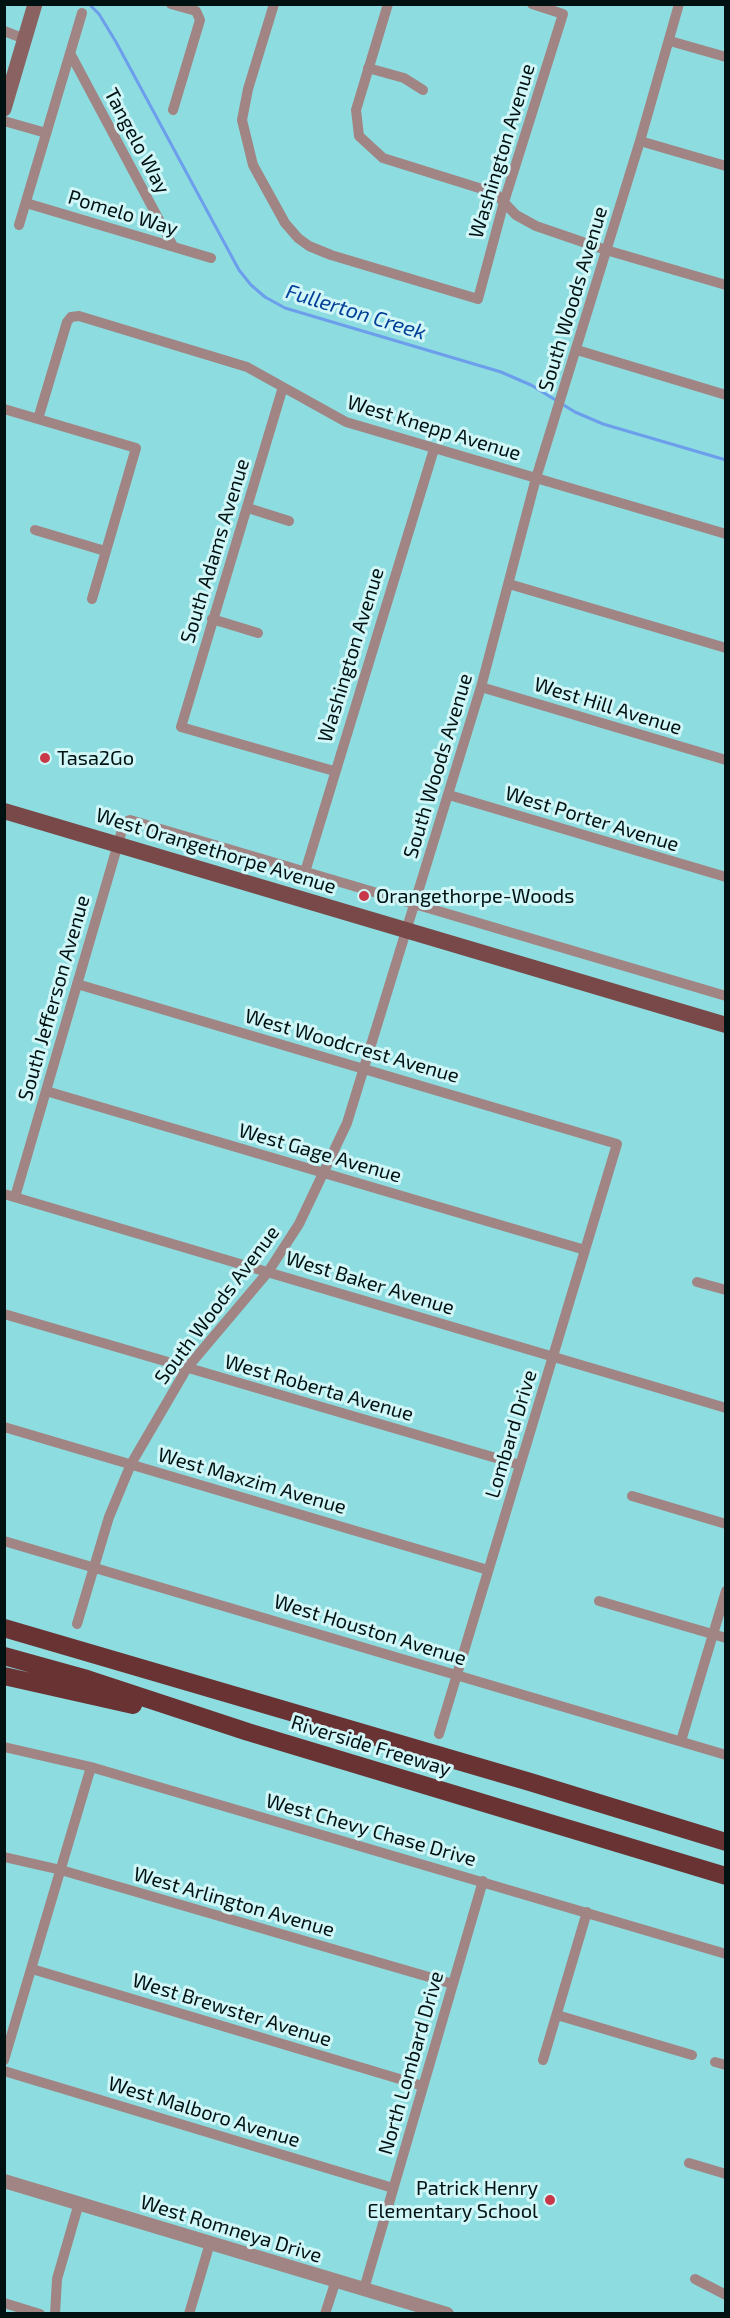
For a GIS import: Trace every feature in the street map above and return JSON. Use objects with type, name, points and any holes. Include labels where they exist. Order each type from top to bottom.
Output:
[{"type":"highway","points":[[4,1615],[35,1637]]},
{"type":"highway","name":"Riverside Freeway","points":[[4,1628],[530,1782],[726,1842]]},
{"type":"highway","name":"Riverside Freeway","points":[[4,1656],[87,1679],[248,1732],[726,1876]]},
{"type":"highway","points":[[4,1676],[248,1732]]},
{"type":"main road","points":[[4,109],[35,4]]},
{"type":"main road","name":"West Orangethorpe Avenue","points":[[4,811],[726,1025]]},
{"type":"street","points":[[171,4],[196,11],[200,20],[173,110]]},
{"type":"street","name":"Washington Avenue","points":[[274,4],[248,89],[242,120],[253,165],[285,223],[298,238],[309,246],[331,255],[478,299],[504,202],[563,14],[532,4]]},
{"type":"street","points":[[388,4],[356,110],[359,136],[383,158],[495,193],[516,215],[537,226],[606,250],[726,285]]},
{"type":"street","name":"South Woods Avenue","points":[[77,1624],[109,1517],[131,1464],[188,1368],[268,1272],[299,1224],[347,1123],[449,795],[481,687],[536,478],[577,350],[670,41],[679,4]]},
{"type":"street","points":[[19,225],[82,13]]},
{"type":"street","points":[[4,31],[25,39]]},
{"type":"street","points":[[670,41],[726,57]]},
{"type":"street","name":"Tangelo Way","points":[[70,53],[172,246]]},
{"type":"street","points":[[368,68],[404,78],[423,90]]},
{"type":"street","points":[[4,121],[46,133]]},
{"type":"street","points":[[640,141],[726,166]]},
{"type":"street","name":"Pomelo Way","points":[[26,203],[211,258]]},
{"type":"street","name":"West Knepp Avenue","points":[[38,419],[68,322],[71,317],[79,316],[247,367],[346,422],[726,534]]},
{"type":"street","points":[[577,350],[726,395]]},
{"type":"street","name":"South Adams Avenue","points":[[284,387],[181,727],[334,771]]},
{"type":"street","points":[[4,409],[136,448],[92,599]]},
{"type":"street","name":"Washington Avenue","points":[[305,872],[434,449]]},
{"type":"street","points":[[248,508],[289,521]]},
{"type":"street","points":[[35,530],[105,551]]},
{"type":"street","points":[[509,584],[726,648]]},
{"type":"street","points":[[212,619],[258,633]]},
{"type":"street","name":"West Hill Avenue","points":[[481,687],[726,760]]},
{"type":"street","name":"West Porter Avenue","points":[[449,795],[726,877]]},
{"type":"street","name":"South Jefferson Avenue","points":[[10,1195],[46,1091],[124,823],[130,820],[305,872]]},
{"type":"street","points":[[305,872],[726,996]]},
{"type":"street","name":"West Woodcrest Avenue","points":[[77,984],[617,1144]]},
{"type":"street","name":"West Gage Avenue","points":[[46,1091],[585,1250]]},
{"type":"street","name":"Lombard Drive","points":[[439,1734],[617,1144]]},
{"type":"street","name":"West Baker Avenue","points":[[10,1195],[726,1408]]},
{"type":"street","points":[[697,1282],[726,1290]]},
{"type":"street","name":"West Roberta Avenue","points":[[4,1314],[520,1465]]},
{"type":"street","name":"West Maxzim Avenue","points":[[4,1426],[488,1570]]},
{"type":"street","points":[[632,1496],[726,1524]]},
{"type":"street","name":"West Houston Avenue","points":[[4,1541],[726,1755]]},
{"type":"street","points":[[681,1741],[726,1591]]},
{"type":"street","points":[[599,1601],[726,1638]]},
{"type":"street","name":"West Chevy Chase Drive","points":[[4,1747],[91,1767],[726,1954]]},
{"type":"street","points":[[4,2060],[91,1767]]},
{"type":"street","name":"West Arlington Avenue","points":[[4,1857],[61,1870],[453,1984]]},
{"type":"street","name":"North Lombard Drive","points":[[364,2289],[483,1881]]},
{"type":"street","points":[[543,2060],[587,1912]]},
{"type":"street","name":"West Brewster Avenue","points":[[32,1969],[423,2086]]},
{"type":"street","points":[[557,2015],[692,2055]]},
{"type":"street","name":"West Malboro Avenue","points":[[4,2071],[393,2188]]},
{"type":"street","points":[[689,2163],[726,2174]]},
{"type":"street","name":"West Romneya Drive","points":[[4,2181],[447,2313]]},
{"type":"street","points":[[55,2313],[57,2279],[79,2203]]},
{"type":"street","points":[[189,2313],[210,2243]]},
{"type":"street","points":[[695,2279],[726,2295]]},
{"type":"street","points":[[325,2313],[336,2280]]},
{"type":"street","points":[[4,2303],[40,2313]]},
{"type":"waterway","name":"Fullerton Creek","points":[[89,4],[99,14],[116,42],[239,270],[265,297],[285,308],[501,372],[531,385],[575,412],[603,424],[726,460]]},
{"type":"place","name":"Tasa2Go","points":[[45,758]]},
{"type":"place","name":"Orangethorpe-Woods","points":[[364,896]]},
{"type":"place","name":"Patrick Henry Elementary School","points":[[550,2200]]}]
